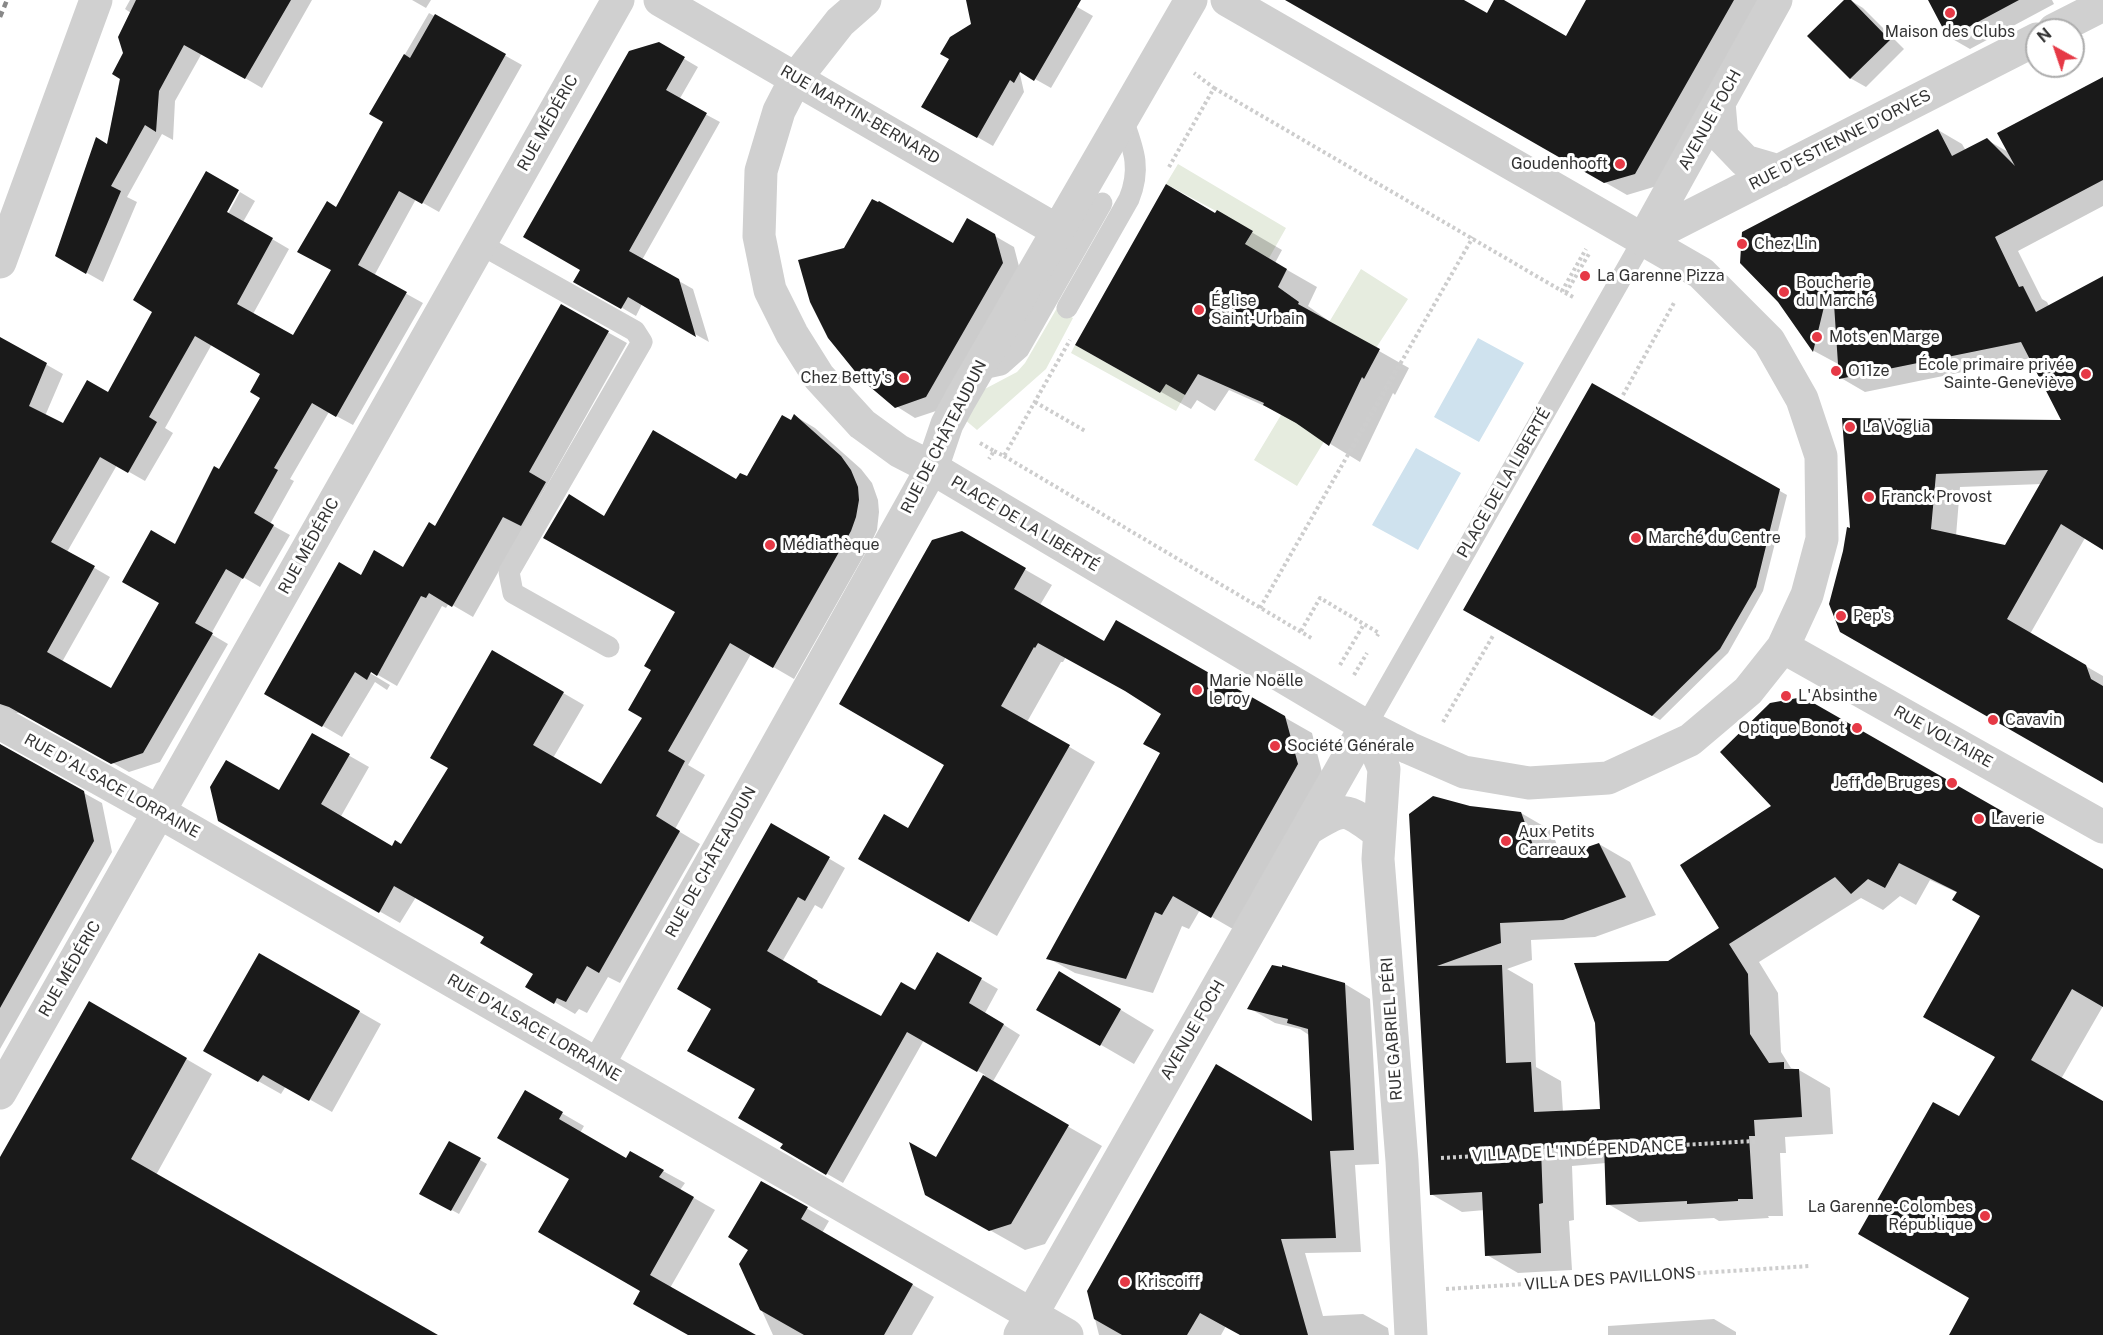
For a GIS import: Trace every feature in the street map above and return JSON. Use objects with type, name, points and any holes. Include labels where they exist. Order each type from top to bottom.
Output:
[{"type":"street","points":[[0,262],[96,0]]},
{"type":"street","name":"RUE MÉDÉRIC","points":[[0,1092],[618,0]]},
{"type":"street","name":"RUE MARTIN-BERNARD","points":[[660,0],[1058,231]]},
{"type":"street","name":"PLACE DE LA LIBERTÉ","points":[[864,0],[840,22],[796,78],[779,111],[761,171],[759,236],[770,290],[792,334],[819,377],[862,424],[899,451],[932,468],[1366,726],[1464,772],[1529,783],[1608,778],[1690,740],[1748,691],[1783,647],[1807,595],[1822,539],[1821,456],[1802,399],[1770,341],[1701,273],[1227,0]]},
{"type":"street","name":"RUE DE CHÂTEAUDUN","points":[[598,1065],[932,468],[947,424],[1191,0]]},
{"type":"street","name":"AVENUE FOCH","points":[[1643,240],[1776,0]]},
{"type":"street","points":[[2078,18],[2103,5]]},
{"type":"street","name":"RUE D'ESTIENNE D'ORVES","points":[[1643,240],[2025,45]]},
{"type":"street","points":[[1719,103],[1722,137],[1745,161],[1779,171]]},
{"type":"street","name":"RUE VOLTAIRE","points":[[1783,647],[2103,827]]},
{"type":"street","name":"RUE D'ALSACE LORRAINE","points":[[0,723],[598,1065],[1026,1325],[1067,1335]]},
{"type":"street","name":"AVENUE FOCH","points":[[1026,1325],[1366,726]]},
{"type":"street","name":"RUE GABRIEL PÉRI","points":[[1366,726],[1384,769],[1378,859],[1402,1161],[1411,1335]]},
{"type":"street","points":[[1308,829],[1335,812],[1355,814],[1379,833]]},
{"type":"lane","points":[[1067,308],[1129,200],[1134,186],[1135,156],[1122,117]]},
{"type":"lane","points":[[978,369],[1001,365],[1020,349],[1102,203]]},
{"type":"lane","name":"PLACE DE LA LIBERTÉ","points":[[1366,726],[1643,240]]},
{"type":"lane","points":[[480,244],[635,331],[642,342],[509,572],[513,592],[609,647]]},
{"type":"path","points":[[1214,88],[1564,292],[1589,248],[1570,275]]},
{"type":"path","points":[[1260,608],[1473,237]]},
{"type":"path","points":[[1623,395],[1677,297]]},
{"type":"path","points":[[1035,402],[1085,431]]},
{"type":"path","points":[[1004,456],[1314,639]]},
{"type":"path","points":[[1301,631],[1320,598],[1379,633],[1349,683]]},
{"type":"path","points":[[1338,669],[1364,624]]},
{"type":"path","points":[[1442,725],[1494,634]]},
{"type":"path","name":"VILLA DE L'INDÉPENDANCE","points":[[1402,1161],[1755,1141]]},
{"type":"path","name":"VILLA DES PAVILLONS","points":[[1409,1292],[1810,1266]]},
{"type":"shaded area","points":[[1178,164],[1286,228],[1269,258],[1245,245],[1253,231],[1166,184]]},
{"type":"shaded area","points":[[1361,269],[1408,299],[1376,348],[1328,324]]},
{"type":"shaded area","points":[[1057,308],[1073,318],[1046,369],[977,430],[964,419],[981,391],[1017,372],[1025,363]]},
{"type":"shaded area","points":[[1075,345],[1160,393],[1166,384],[1185,395],[1176,411],[1071,353]]},
{"type":"shaded area","points":[[1281,415],[1286,415],[1325,440],[1297,486],[1254,460]]},
{"type":"water","points":[[1478,338],[1524,363],[1479,442],[1434,417]]},
{"type":"water","points":[[1416,448],[1461,473],[1418,550],[1372,525]]},
{"type":"building","points":[[136,0],[291,0],[245,79],[184,45],[159,91],[156,132],[145,125],[111,186],[121,191],[86,274],[55,256],[96,137],[107,144],[120,79],[112,74],[123,53],[118,37]]},
{"type":"building","points":[[966,0],[1081,0],[1034,81],[1020,72],[1014,83],[1010,80],[977,138],[921,107],[949,59],[940,54],[950,37],[971,24]]},
{"type":"building","points":[[1285,0],[1464,0],[1487,13],[1494,0],[1504,0],[1566,36],[1586,0],[1734,0],[1635,174],[1604,183]]},
{"type":"building","points":[[1844,0],[1851,0],[1890,40],[1850,79],[1807,36]]},
{"type":"building","points":[[1928,0],[2019,0],[1948,38]]},
{"type":"building","points":[[435,14],[506,54],[422,204],[399,191],[358,265],[407,292],[336,417],[312,403],[274,468],[278,470],[254,513],[274,525],[243,579],[226,569],[195,623],[213,633],[143,753],[111,764],[0,704],[0,337],[47,363],[29,406],[63,423],[87,380],[108,392],[152,312],[133,300],[206,171],[239,190],[227,212],[273,238],[237,304],[293,335],[331,270],[297,252],[327,201],[336,207],[383,122],[369,114],[404,54],[410,58]],"holes":[[[195,336],[260,374],[250,392],[260,398],[219,469],[214,466],[175,544],[151,530],[122,582],[159,603],[111,688],[47,652],[95,566],[51,542],[100,457],[128,473],[157,422],[149,417]]]},
{"type":"building","points":[[659,42],[685,57],[666,90],[707,113],[629,251],[679,279],[696,337],[628,297],[621,309],[573,282],[580,270],[523,237],[629,51]]},
{"type":"building","points":[[2103,77],[2103,180],[1995,237],[2019,287],[2023,286],[2036,312],[2103,276],[2103,550],[2061,524],[2007,619],[2086,665],[2091,679],[2103,686],[2103,783],[1840,632],[1829,604],[1847,527],[1850,528],[1842,418],[2061,420],[2021,342],[1839,379],[1832,274],[1813,352],[1778,302],[1740,263],[1742,232],[1938,129],[1952,156],[1987,138],[2015,166],[1997,133]],"holes":[[[2048,470],[2005,545],[1931,529],[1936,474]]]},
{"type":"building","name":"Église Saint-Urbain","points":[[1166,184],[1215,213],[1217,210],[1253,231],[1245,244],[1287,269],[1278,287],[1299,302],[1298,304],[1380,349],[1364,379],[1362,377],[1329,446],[1296,423],[1263,405],[1264,403],[1198,374],[1185,395],[1166,384],[1160,393],[1075,345]]},
{"type":"building","points":[[872,199],[953,243],[967,218],[995,234],[1003,263],[926,397],[895,408],[862,380],[828,338],[810,302],[798,260],[844,248]]},
{"type":"building","points":[[561,304],[609,331],[529,472],[546,482],[521,526],[503,517],[452,607],[429,593],[426,598],[421,596],[377,676],[371,672],[367,680],[355,672],[322,727],[264,694],[339,562],[361,575],[374,550],[403,567],[429,522],[435,526]]},
{"type":"building","name":"Marché du Centre","points":[[1592,383],[1780,489],[1756,587],[1720,649],[1652,716],[1463,610]]},
{"type":"building","points":[[794,414],[841,456],[851,470],[858,487],[859,500],[851,531],[773,668],[730,643],[668,751],[685,761],[656,816],[680,831],[599,973],[587,966],[566,1002],[557,998],[554,1004],[525,987],[533,974],[480,943],[484,937],[394,886],[379,913],[218,821],[210,787],[226,760],[279,790],[312,733],[350,754],[321,804],[392,846],[395,840],[401,844],[448,768],[430,758],[492,650],[564,692],[533,745],[601,784],[642,718],[628,710],[651,670],[644,666],[675,612],[543,538],[569,494],[604,516],[653,430],[736,479],[740,473],[747,476],[782,415],[791,420]]},
{"type":"building","points":[[962,531],[1026,568],[1014,589],[1104,641],[1116,620],[1285,716],[1298,764],[1211,918],[1173,896],[1162,915],[1155,912],[1126,979],[1046,959],[1160,753],[1143,744],[1161,714],[1125,691],[1038,643],[1001,706],[1070,745],[969,922],[858,859],[884,814],[908,828],[944,765],[839,704],[932,540]]},
{"type":"building","points":[[1803,697],[2103,869],[2103,1007],[2072,989],[2031,1060],[2103,1101],[2103,1335],[1949,1335],[1969,1298],[1858,1234],[1933,1102],[1959,1116],[1995,1057],[1923,1017],[1980,916],[1952,900],[1957,892],[1899,863],[1885,888],[1868,879],[1851,894],[1835,877],[1729,944],[1748,974],[1750,1034],[1769,1063],[1784,1062],[1784,1069],[1799,1069],[1802,1117],[1754,1120],[1755,1136],[1749,1136],[1753,1199],[1687,1204],[1687,1201],[1606,1205],[1604,1143],[1541,1149],[1543,1203],[1539,1204],[1541,1253],[1485,1256],[1482,1192],[1430,1195],[1409,814],[1433,796],[1470,806],[1521,812],[1537,856],[1559,849],[1561,856],[1599,843],[1626,897],[1563,920],[1500,923],[1501,943],[1437,966],[1502,965],[1506,1063],[1531,1062],[1534,1112],[1600,1109],[1595,1023],[1574,963],[1668,961],[1719,928],[1680,865],[1771,806],[1720,752],[1770,703]]},
{"type":"building","points":[[0,744],[84,791],[94,841],[0,1008]]},
{"type":"building","points":[[771,823],[830,857],[805,901],[798,897],[767,951],[817,982],[881,1016],[901,982],[915,990],[937,952],[982,978],[969,1003],[1004,1024],[977,1072],[907,1032],[826,1175],[780,1148],[783,1144],[738,1118],[755,1089],[687,1051],[711,1009],[677,989]]},
{"type":"building","points":[[259,953],[360,1011],[309,1101],[263,1075],[258,1082],[203,1051]]},
{"type":"building","points":[[1272,965],[1282,967],[1282,965],[1345,983],[1354,1150],[1330,1151],[1336,1238],[1281,1239],[1308,1335],[1240,1335],[1200,1313],[1187,1335],[1122,1335],[1094,1319],[1087,1291],[1216,1064],[1312,1121],[1308,1029],[1287,1023],[1288,1019],[1247,1009]]},
{"type":"building","points":[[1059,971],[1121,1009],[1100,1046],[1036,1010]]},
{"type":"building","points":[[89,1001],[187,1058],[131,1159],[438,1335],[0,1335],[0,1157]]},
{"type":"building","points":[[983,1075],[1069,1125],[1011,1224],[989,1231],[925,1195],[909,1142],[936,1157]]},
{"type":"building","points":[[525,1090],[563,1112],[559,1119],[626,1158],[630,1151],[664,1170],[659,1177],[694,1197],[650,1275],[756,1335],[688,1335],[633,1304],[640,1291],[538,1232],[569,1179],[497,1138]]},
{"type":"building","points":[[449,1141],[481,1158],[451,1211],[419,1194]]},
{"type":"building","points":[[761,1181],[808,1207],[801,1219],[913,1284],[884,1335],[804,1335],[760,1310],[739,1264],[748,1250],[728,1237]]},
{"type":"railway","points":[[0,17],[7,0]]},
{"type":"place","name":"Maison des Clubs","points":[[1950,13]]},
{"type":"place","name":"Goudenhooft","points":[[1620,164]]},
{"type":"place","name":"Chez Lin","points":[[1742,244]]},
{"type":"place","name":"La Garenne Pizza","points":[[1585,276]]},
{"type":"place","name":"Boucherie du Marché","points":[[1784,292]]},
{"type":"place","name":"Église Saint-Urbain","points":[[1199,310]]},
{"type":"place","name":"Mots en Marge","points":[[1817,337]]},
{"type":"place","name":"O11ze","points":[[1836,371]]},
{"type":"place","name":"École primaire privée Sainte-Geneviève","points":[[2086,374]]},
{"type":"place","name":"Chez Betty's","points":[[904,378]]},
{"type":"place","name":"La Voglia","points":[[1850,427]]},
{"type":"place","name":"Franck Provost","points":[[1869,497]]},
{"type":"place","name":"Marché du Centre","points":[[1636,538]]},
{"type":"place","name":"Médiathèque","points":[[770,545]]},
{"type":"place","name":"Pep's","points":[[1841,616]]},
{"type":"place","name":"Marie Noëlle le roy","points":[[1197,690]]},
{"type":"place","name":"L'Absinthe","points":[[1786,696]]},
{"type":"place","name":"Cavavin","points":[[1993,720]]},
{"type":"place","name":"Optique Bonot","points":[[1857,728]]},
{"type":"place","name":"Société Générale","points":[[1275,746]]},
{"type":"place","name":"Jeff de Bruges","points":[[1952,783]]},
{"type":"place","name":"Laverie","points":[[1979,819]]},
{"type":"place","name":"Aux Petits Carreaux","points":[[1506,841]]},
{"type":"place","name":"La Garenne-Colombes République","points":[[1985,1216]]},
{"type":"place","name":"Kriscoiff","points":[[1125,1282]]}]
